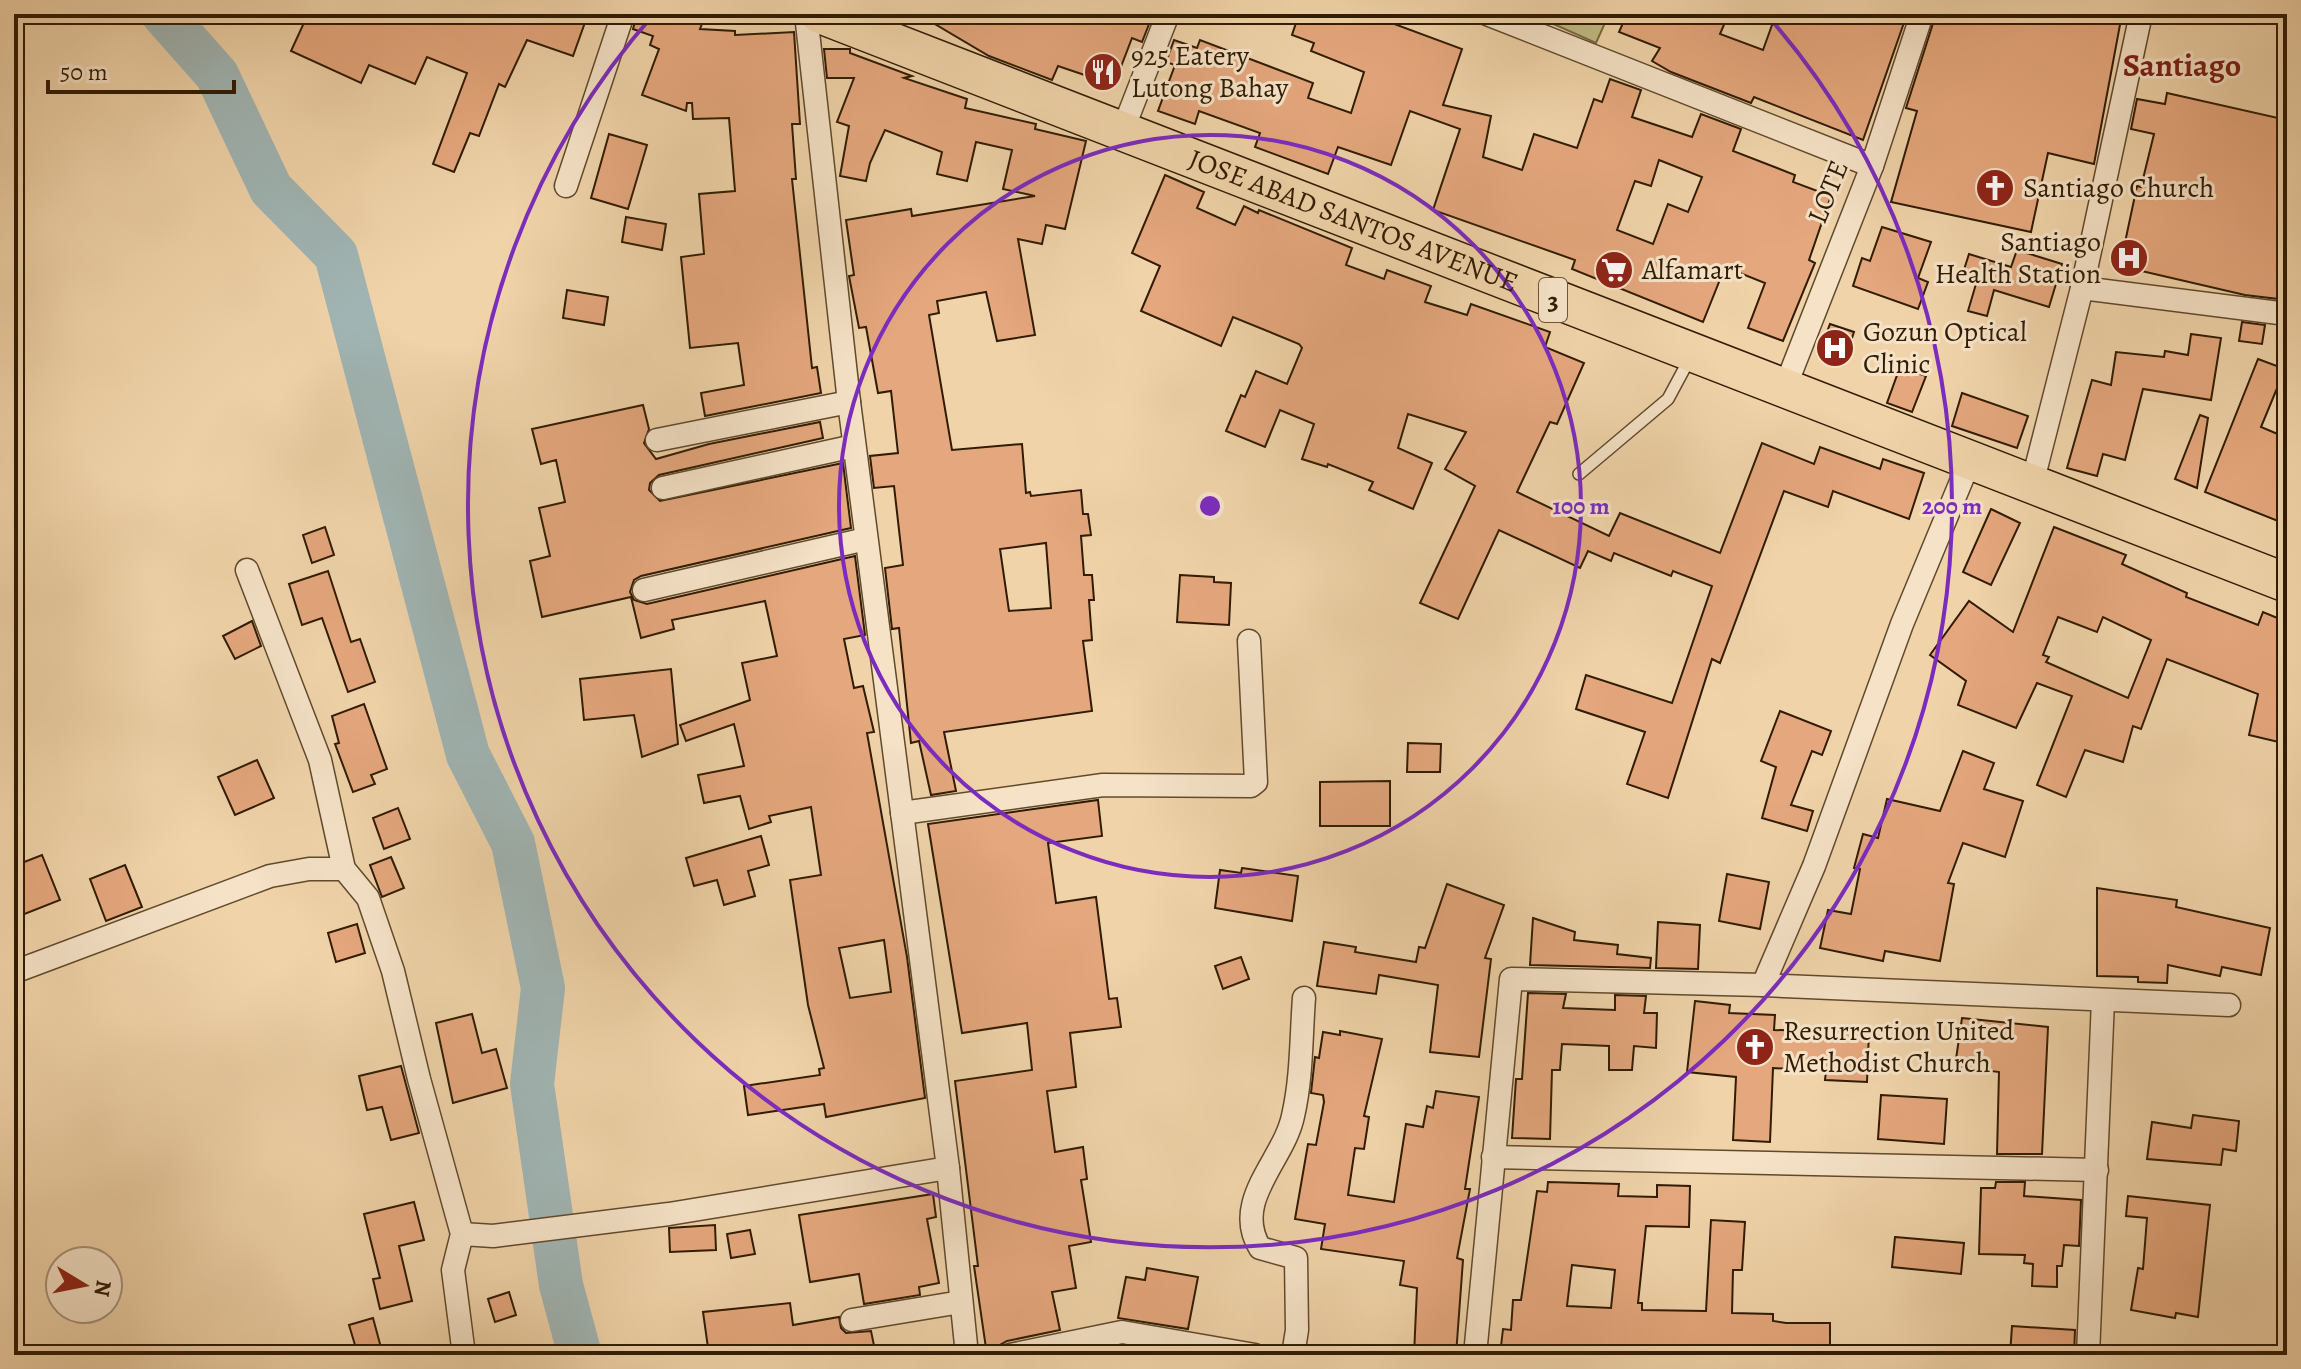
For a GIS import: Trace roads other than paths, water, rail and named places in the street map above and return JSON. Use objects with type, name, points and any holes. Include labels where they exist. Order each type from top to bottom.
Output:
[{"type":"highway","name":"JOSE ABAD SANTOS AVENUE","points":[[820,14],[2287,583]]},
{"type":"street","points":[[566,186],[623,14]]},
{"type":"street","points":[[806,14],[854,446],[948,1168],[967,1355]]},
{"type":"street","points":[[1122,132],[1168,14]]},
{"type":"street","points":[[1487,14],[1872,166]]},
{"type":"street","name":"LOTE","points":[[1784,390],[1872,166],[1922,14]]},
{"type":"street","points":[[2032,484],[2082,288],[2141,14]]},
{"type":"street","points":[[2082,288],[2287,314]]},
{"type":"street","points":[[657,440],[849,402]]},
{"type":"street","points":[[663,488],[854,446]]},
{"type":"street","points":[[1763,985],[1814,866],[1902,624],[1970,460]]},
{"type":"street","points":[[644,590],[866,539]]},
{"type":"street","points":[[247,570],[320,760],[344,869],[368,898],[385,947],[462,1234],[455,1255],[453,1284],[464,1355]]},
{"type":"street","points":[[902,813],[1103,785],[1251,786],[1256,782],[1249,641]]},
{"type":"street","points":[[15,969],[270,876],[309,869],[344,869]]},
{"type":"street","points":[[1475,1355],[1511,979],[1763,985],[2229,1005]]},
{"type":"street","points":[[1293,1355],[1297,1330],[1296,1258],[1260,1248],[1253,1237],[1251,1222],[1255,1193],[1284,1147],[1292,1120],[1298,1092],[1304,998]]},
{"type":"street","points":[[2088,1355],[2103,1000]]},
{"type":"street","points":[[1493,1157],[2097,1170]]},
{"type":"street","points":[[462,1234],[493,1236],[538,1232],[948,1168]]},
{"type":"street","points":[[852,1320],[961,1302]]},
{"type":"street","points":[[1010,1355],[1122,1332],[1245,1354]]},
{"type":"lane","points":[[1579,474],[1668,399],[1692,354]]},
{"type":"waterway","points":[[163,14],[217,75],[271,189],[336,255],[468,755],[513,843],[543,988],[532,1084],[561,1285],[580,1355]]},
{"type":"place","name":"925 Eatery Lutong Bahay","points":[[1103,72]]},
{"type":"place","name":"Santiago Church","points":[[1995,188]]},
{"type":"place","name":"Santiago Health Station","points":[[2129,258]]},
{"type":"place","name":"Alfamart","points":[[1614,270]]},
{"type":"place","name":"Gozun Optical Clinic","points":[[1835,348]]},
{"type":"place","name":"Resurrection United Methodist Church","points":[[1755,1047]]},
{"type":"district","name":"Santiago","points":[[2182,65]]}]
